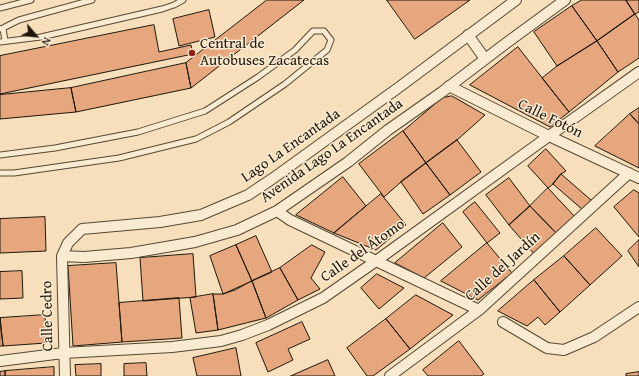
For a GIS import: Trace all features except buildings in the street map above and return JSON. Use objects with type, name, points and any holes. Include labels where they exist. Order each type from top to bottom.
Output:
[{"type":"street","name":"Lago La Encantada","points":[[62,256],[68,243],[82,229],[160,222],[201,215],[248,195],[433,63],[516,0]]},
{"type":"street","name":"Avenida Lago La Encantada","points":[[62,256],[84,257],[131,253],[194,242],[237,230],[277,211],[348,162],[388,130],[442,92],[565,0]]},
{"type":"street","points":[[468,35],[485,59]]},
{"type":"street","name":"Calle del Átomo","points":[[0,360],[64,353],[172,347],[221,341],[242,336],[268,325],[322,298],[376,261],[639,72]]},
{"type":"street","name":"Calle Fotón","points":[[449,86],[548,136],[639,178]]},
{"type":"street","name":"Calle del Jardín","points":[[390,376],[479,310],[629,173]]},
{"type":"street","points":[[277,211],[290,220],[479,310]]},
{"type":"street","name":"Calle Cedro","points":[[62,256],[65,376]]},
{"type":"street","points":[[503,322],[547,348],[564,350],[594,337],[639,307]]},
{"type":"lane","points":[[0,8],[31,0]]},
{"type":"lane","points":[[92,0],[19,20],[1,29],[2,41],[41,37],[162,9],[183,0]]},
{"type":"lane","points":[[0,155],[55,148],[138,132],[205,111],[258,78],[295,50],[313,31],[324,31],[331,40],[327,50],[285,84],[229,122],[196,139],[119,158],[14,173],[0,173]]},
{"type":"place","name":"Central de Autobuses Zacatecas","points":[[192,53]]}]
